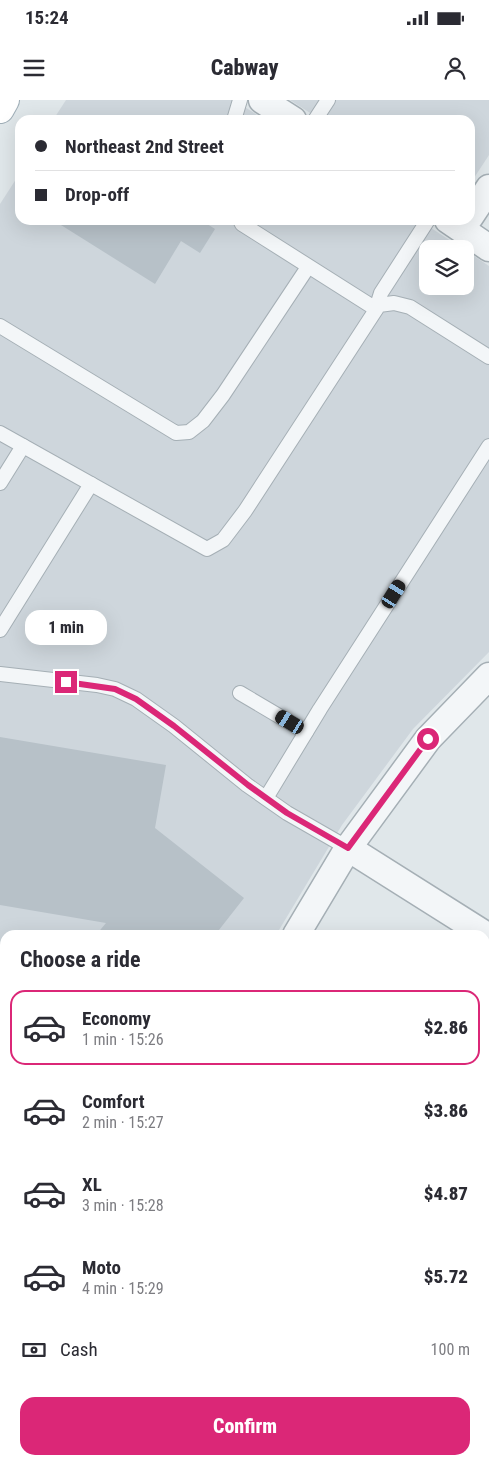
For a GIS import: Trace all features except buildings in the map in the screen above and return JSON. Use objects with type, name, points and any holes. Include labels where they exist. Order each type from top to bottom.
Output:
[{"type":"main road","points":[[0,108],[5,100]]},
{"type":"street","points":[[262,100],[285,115]]},
{"type":"street","points":[[475,206],[489,188]]},
{"type":"street","points":[[465,225],[489,248]]},
{"type":"street","points":[[299,930],[348,848],[428,739],[489,676]]},
{"type":"street","points":[[348,848],[478,930]]},
{"type":"lane","points":[[236,115],[240,100]]},
{"type":"lane","points":[[318,115],[328,100]]},
{"type":"lane","points":[[244,225],[376,309]]},
{"type":"lane","points":[[376,309],[380,293],[425,225]]},
{"type":"lane","points":[[0,326],[176,432],[189,432],[203,421],[223,395],[308,267]]},
{"type":"lane","points":[[0,433],[207,549],[223,540],[245,511],[378,305],[394,304],[410,307],[489,357]]},
{"type":"lane","points":[[0,483],[23,446]]},
{"type":"lane","points":[[266,798],[306,732],[489,446]]},
{"type":"lane","points":[[0,630],[91,484]]},
{"type":"lane","points":[[0,674],[115,689],[136,699],[287,813],[348,848]]},
{"type":"lane","points":[[240,693],[306,732]]},
{"type":"shaded area","points":[[66,100],[234,100],[257,115],[56,115]]},
{"type":"shaded area","points":[[290,100],[489,100],[489,155],[475,176],[475,115],[313,115]]},
{"type":"shaded area","points":[[15,181],[15,225],[427,225],[449,240],[419,240],[419,295],[474,295],[474,256],[489,266],[489,652],[413,729],[342,825],[279,930],[0,930],[0,204]]},
{"type":"route","points":[[66,682],[115,689],[136,699],[287,813],[348,848],[428,739]]}]
